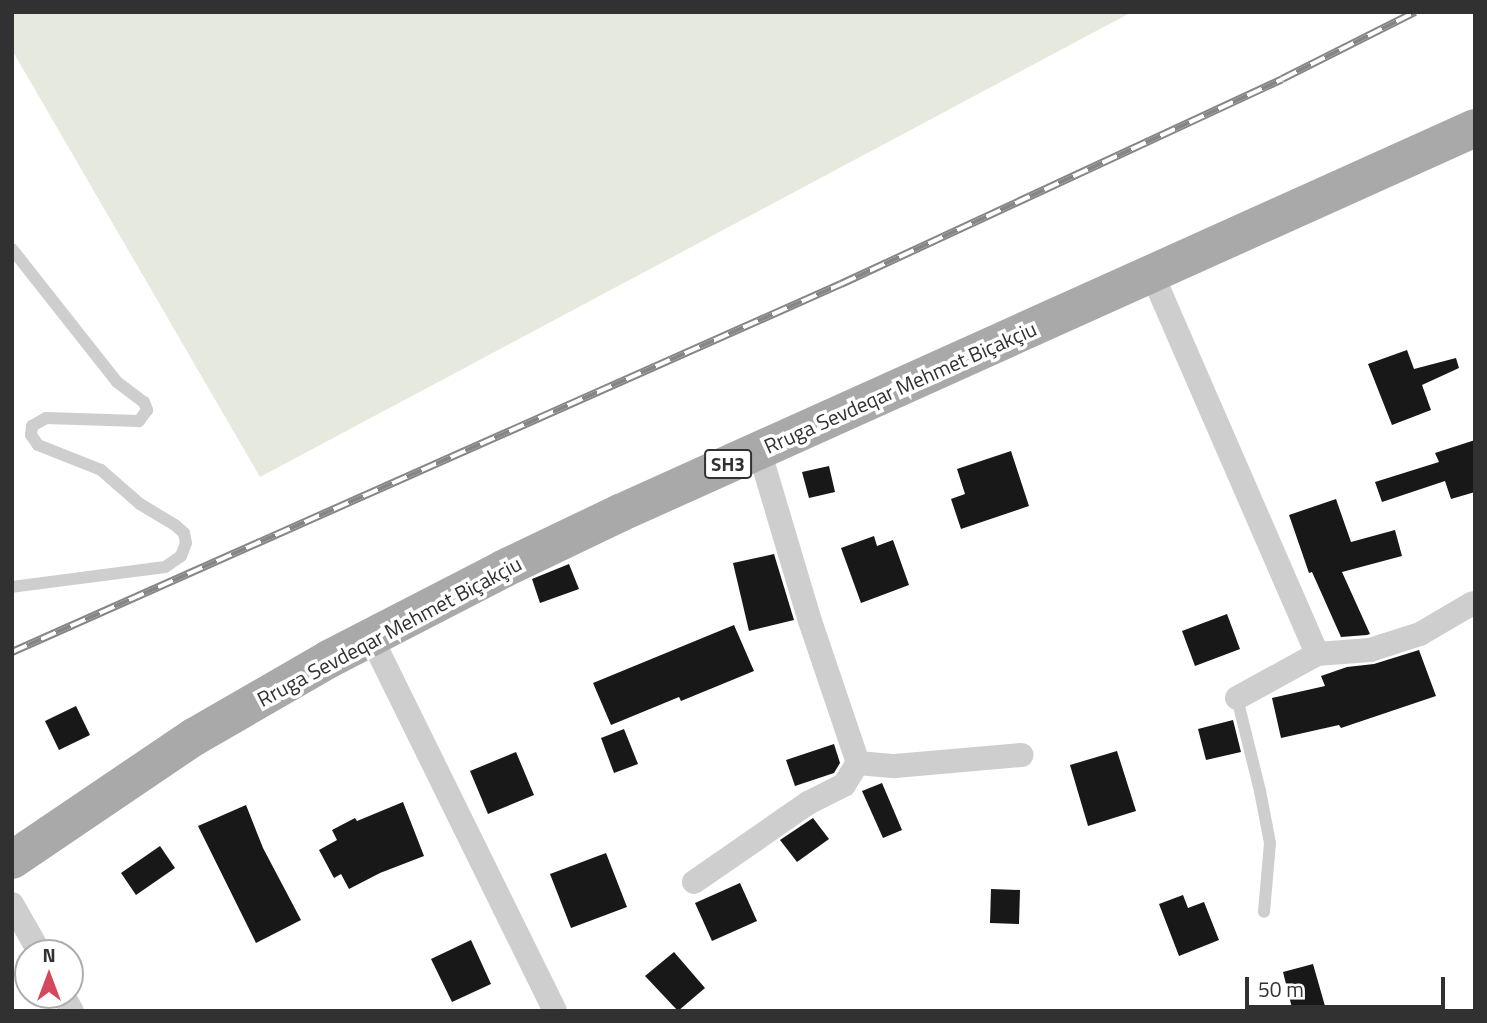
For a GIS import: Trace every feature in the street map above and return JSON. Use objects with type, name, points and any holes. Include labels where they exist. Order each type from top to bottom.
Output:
[{"type":"main road","name":"Rruga Sevdeqar Mehmet Biçakçiu","points":[[14,852],[194,737],[371,637],[503,569],[759,450],[1475,128]]},
{"type":"street","points":[[1152,274],[1317,654]]},
{"type":"street","points":[[759,450],[810,621],[858,763]]},
{"type":"street","points":[[1237,698],[1317,654],[1370,650],[1408,638],[1473,603]]},
{"type":"street","points":[[371,637],[555,1011]]},
{"type":"street","points":[[858,763],[895,766],[1022,755]]},
{"type":"street","points":[[694,882],[808,803],[844,785],[858,763]]},
{"type":"street","points":[[12,904],[32,939]]},
{"type":"lane","points":[[12,249],[117,382],[144,402],[147,410],[139,421],[46,418],[32,426],[31,435],[38,445],[101,470],[140,504],[176,525],[184,533],[186,543],[181,556],[165,568],[12,587]]},
{"type":"lane","points":[[1237,698],[1261,791],[1269,843],[1264,912]]},
{"type":"shaded area","points":[[12,12],[1132,12],[260,477],[12,50]]},
{"type":"building","points":[[1407,350],[1414,369],[1456,358],[1459,368],[1422,385],[1431,410],[1392,425],[1368,364]]},
{"type":"building","points":[[1475,440],[1475,492],[1451,499],[1445,481],[1382,502],[1375,482],[1439,462],[1435,453]]},
{"type":"building","points":[[1011,451],[1029,506],[961,529],[951,499],[965,494],[957,469]]},
{"type":"building","points":[[829,466],[835,492],[809,498],[802,472]]},
{"type":"building","points":[[1336,499],[1351,542],[1395,530],[1402,556],[1342,572],[1370,634],[1367,635],[1341,637],[1312,572],[1309,573],[1289,515]]},
{"type":"building","points":[[874,536],[877,546],[893,540],[909,585],[861,603],[841,548]]},
{"type":"building","points":[[774,554],[794,620],[749,631],[733,563]]},
{"type":"building","points":[[569,564],[579,589],[540,603],[532,579]]},
{"type":"building","points":[[1227,614],[1240,649],[1195,666],[1182,631]]},
{"type":"building","points":[[734,625],[754,671],[681,701],[679,697],[611,725],[593,683]]},
{"type":"building","points":[[1419,650],[1436,696],[1341,728],[1339,725],[1281,738],[1272,698],[1325,686],[1321,676],[1347,667],[1374,664]]},
{"type":"building","points":[[76,706],[90,735],[59,750],[45,721]]},
{"type":"building","points":[[1233,720],[1241,752],[1206,760],[1198,729]]},
{"type":"building","points":[[624,729],[638,764],[614,773],[601,738]]},
{"type":"building","points":[[834,744],[840,763],[834,773],[795,786],[786,760]]},
{"type":"building","points":[[1117,751],[1136,811],[1088,826],[1070,765]]},
{"type":"building","points":[[516,752],[534,795],[488,814],[470,771]]},
{"type":"building","points":[[882,783],[902,830],[883,838],[862,791]]},
{"type":"building","points":[[403,802],[424,856],[380,873],[349,889],[341,874],[334,878],[319,850],[337,840],[332,830],[355,818],[357,821]]},
{"type":"building","points":[[246,805],[263,848],[301,920],[256,943],[198,826]]},
{"type":"building","points":[[813,818],[829,839],[797,862],[780,840]]},
{"type":"building","points":[[160,846],[175,868],[136,895],[121,873]]},
{"type":"building","points":[[606,853],[627,907],[571,928],[550,874]]},
{"type":"building","points":[[740,883],[757,921],[712,941],[695,903]]},
{"type":"building","points":[[991,889],[1020,890],[1019,924],[990,923]]},
{"type":"building","points":[[1183,895],[1188,908],[1204,902],[1219,940],[1179,956],[1159,904]]},
{"type":"building","points":[[471,940],[491,984],[452,1002],[431,959]]},
{"type":"building","points":[[674,952],[705,988],[678,1011],[645,976]]},
{"type":"building","points":[[1313,964],[1325,1006],[1309,1011],[1301,1011],[1300,1006],[1292,1008],[1283,972]]},
{"type":"railway","points":[[12,652],[841,284],[1282,79],[1415,12]]}]
